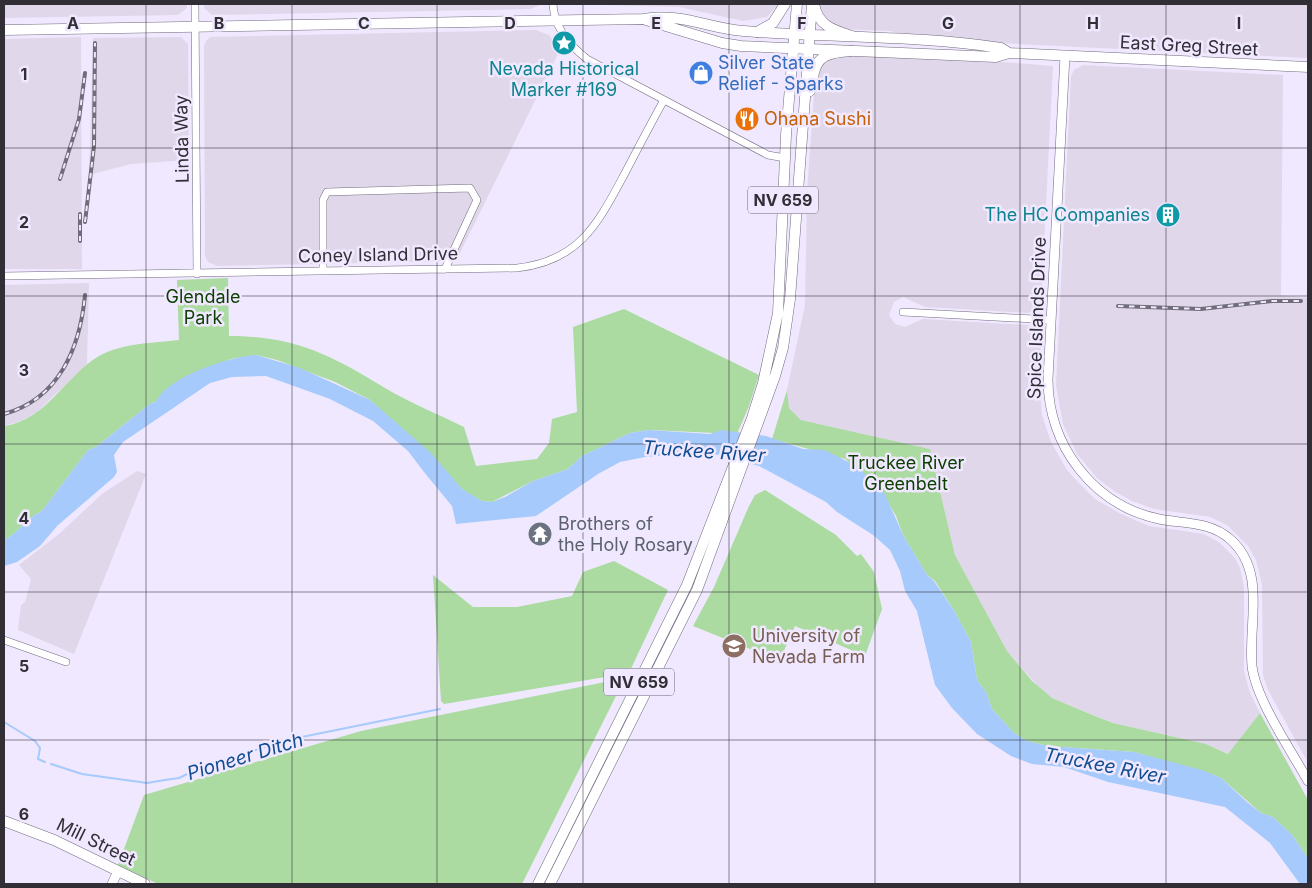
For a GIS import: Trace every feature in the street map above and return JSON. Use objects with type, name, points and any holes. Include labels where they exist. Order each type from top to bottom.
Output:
[{"type":"main road","points":[[758,32],[773,22],[785,4]]},
{"type":"main road","name":"NV 659","points":[[756,419],[778,314],[785,158],[798,4]]},
{"type":"main road","points":[[813,4],[823,24],[852,36]]},
{"type":"main road","name":"NV 659","points":[[538,884],[690,577],[734,478],[756,419],[775,376],[787,324],[794,262],[800,146],[813,4]]},
{"type":"main road","name":"East Greg Street","points":[[4,30],[677,17],[728,29],[974,45],[1001,48],[1009,53]]},
{"type":"main road","name":"East Greg Street","points":[[643,19],[722,43],[794,49],[996,57],[1009,53],[1308,67]]},
{"type":"main road","points":[[924,54],[930,48],[955,48],[974,45]]},
{"type":"main road","points":[[800,146],[817,62],[830,53],[851,51]]},
{"type":"main road","name":"NV 659","points":[[551,884],[679,627],[711,558],[734,478]]},
{"type":"main road","points":[[669,622],[679,627]]},
{"type":"main road","name":"Mill Street","points":[[4,821],[46,836],[145,884]]},
{"type":"street","name":"Linda Way","points":[[195,4],[197,274]]},
{"type":"street","points":[[553,4],[556,20],[570,44],[582,55],[768,155],[785,158]]},
{"type":"street","name":"Spice Islands Drive","points":[[1065,56],[1048,379],[1050,411],[1061,442],[1078,469],[1100,492],[1123,506],[1158,519],[1190,522],[1211,528],[1230,539],[1244,557],[1252,577],[1252,664],[1256,685],[1308,781]]},
{"type":"street","name":"Coney Island Drive","points":[[4,276],[529,267],[555,259],[577,245],[600,219],[664,100]]},
{"type":"street","points":[[324,270],[323,200],[327,192],[470,188],[477,200],[445,269]]},
{"type":"street","points":[[904,312],[1051,320]]},
{"type":"street","points":[[4,640],[66,662]]},
{"type":"street","points":[[112,884],[118,871]]},
{"type":"shaded area","points":[[4,4],[187,4],[187,8],[178,15],[4,18]]},
{"type":"shaded area","points":[[204,4],[542,4],[531,9],[212,15],[204,8]]},
{"type":"shaded area","points":[[566,4],[779,4],[767,17],[743,21],[679,7]]},
{"type":"shaded area","points":[[818,4],[1308,4],[1308,58],[995,43],[904,35],[890,31],[842,29],[824,21]]},
{"type":"shaded area","points":[[536,30],[549,35],[560,50],[456,261],[217,266],[208,262],[205,256],[204,46],[210,37]]},
{"type":"shaded area","points":[[81,37],[82,269],[4,269],[4,39]]},
{"type":"shaded area","points":[[181,37],[188,44],[189,160],[131,164],[89,175],[93,38]]},
{"type":"shaded area","points":[[842,55],[952,58],[1053,66],[1041,305],[1036,310],[1028,313],[925,307],[903,297],[894,302],[889,315],[895,324],[905,327],[923,319],[1035,327],[1041,339],[1039,381],[1042,415],[1051,442],[1067,470],[1095,499],[1121,514],[1149,526],[1204,534],[1220,543],[1235,558],[1240,568],[1244,587],[1244,671],[1250,693],[1260,713],[1229,754],[1206,744],[1113,723],[1052,698],[1041,690],[1007,651],[955,555],[930,449],[801,420],[789,408],[787,390],[805,305],[807,192],[815,80],[821,62]]},
{"type":"shaded area","points":[[1083,65],[1283,75],[1281,295],[1308,298],[1308,763],[1268,690],[1263,675],[1262,585],[1256,560],[1248,546],[1227,525],[1210,517],[1154,509],[1132,501],[1114,491],[1097,478],[1077,454],[1063,424],[1056,385],[1071,76],[1074,70]]},
{"type":"shaded area","points":[[89,283],[87,364],[37,412],[23,420],[4,426],[4,285]]},
{"type":"shaded area","points":[[137,471],[146,474],[74,654],[18,630],[21,605],[25,602],[31,579],[19,565],[59,534],[102,494]]},
{"type":"green space","name":"Glendale Park","points":[[228,278],[229,336],[274,339],[312,350],[347,366],[404,399],[464,427],[476,466],[537,459],[549,443],[552,419],[577,412],[573,327],[624,309],[759,375],[737,434],[721,430],[715,433],[649,430],[630,433],[582,456],[568,469],[533,481],[492,502],[482,501],[464,491],[411,437],[370,400],[335,382],[277,360],[256,355],[231,359],[195,373],[159,397],[156,402],[151,403],[96,447],[88,450],[42,511],[4,540],[4,426],[19,422],[32,415],[99,356],[128,346],[179,340],[177,280]]},
{"type":"green space","name":"Truckee River Greenbelt","points":[[787,390],[789,408],[801,420],[930,449],[955,555],[1007,651],[1032,681],[1052,698],[1113,723],[1206,744],[1228,754],[1260,713],[1308,800],[1308,858],[1292,835],[1273,817],[1261,813],[1221,778],[1214,775],[1134,752],[1048,746],[1027,741],[1014,733],[992,709],[986,692],[977,680],[971,642],[953,609],[935,581],[927,575],[903,535],[896,516],[880,488],[845,459],[772,439]]},
{"type":"green space","points":[[765,490],[836,535],[857,556],[861,554],[874,572],[882,609],[865,656],[795,626],[778,664],[760,653],[693,626],[714,587],[749,506],[755,495]]},
{"type":"green space","points":[[614,561],[668,590],[629,673],[444,704],[441,701],[433,575],[473,607],[517,607],[572,596],[583,572]]},
{"type":"green space","points":[[625,678],[522,884],[158,884],[118,865],[144,795],[361,731]]},
{"type":"water","name":"Truckee River","points":[[256,355],[300,368],[370,400],[432,454],[462,489],[482,501],[492,502],[505,497],[533,481],[568,469],[582,456],[630,433],[649,430],[710,434],[721,430],[766,436],[803,449],[825,450],[854,465],[874,481],[885,494],[903,535],[927,575],[934,581],[953,609],[971,642],[977,680],[986,692],[992,709],[1014,733],[1027,741],[1048,746],[1134,752],[1202,770],[1221,778],[1247,802],[1261,813],[1273,817],[1292,835],[1308,858],[1308,884],[1300,884],[1270,843],[1225,807],[1108,782],[1064,767],[1032,764],[1011,756],[977,734],[952,708],[935,685],[917,611],[905,591],[900,571],[890,550],[873,535],[837,512],[826,502],[759,466],[722,455],[695,453],[645,457],[620,462],[598,474],[536,516],[456,524],[452,506],[408,451],[373,421],[330,399],[266,376],[232,377],[210,383],[123,442],[114,455],[117,472],[114,477],[57,526],[40,546],[17,562],[4,566],[4,540],[42,511],[88,450],[96,447],[151,403],[156,402],[173,384],[186,376],[216,364]]},
{"type":"waterway","name":"Pioneer Ditch","points":[[51,764],[82,774],[147,783],[179,778],[206,765],[292,739],[440,709]]},
{"type":"waterway","name":"Pioneer Ditch","points":[[4,722],[35,741],[40,748],[38,759],[45,762]]},
{"type":"railway","points":[[85,222],[94,146],[95,43]]},
{"type":"railway","points":[[60,179],[79,119],[85,73]]},
{"type":"railway","points":[[80,214],[80,241]]},
{"type":"railway","points":[[4,414],[23,407],[39,397],[63,369],[72,352],[78,334],[85,295]]},
{"type":"railway","points":[[1118,306],[1201,309],[1272,301],[1301,301]]},
{"type":"place","name":"Nevada Historical Marker #169","points":[[564,43]]},
{"type":"place","name":"Silver State Relief - Sparks","points":[[701,73]]},
{"type":"place","name":"Ohana Sushi","points":[[747,119]]},
{"type":"place","name":"The HC Companies","points":[[1168,215]]},
{"type":"place","name":"Brothers of the Holy Rosary","points":[[540,534]]},
{"type":"place","name":"University of Nevada Farm","points":[[734,646]]}]
